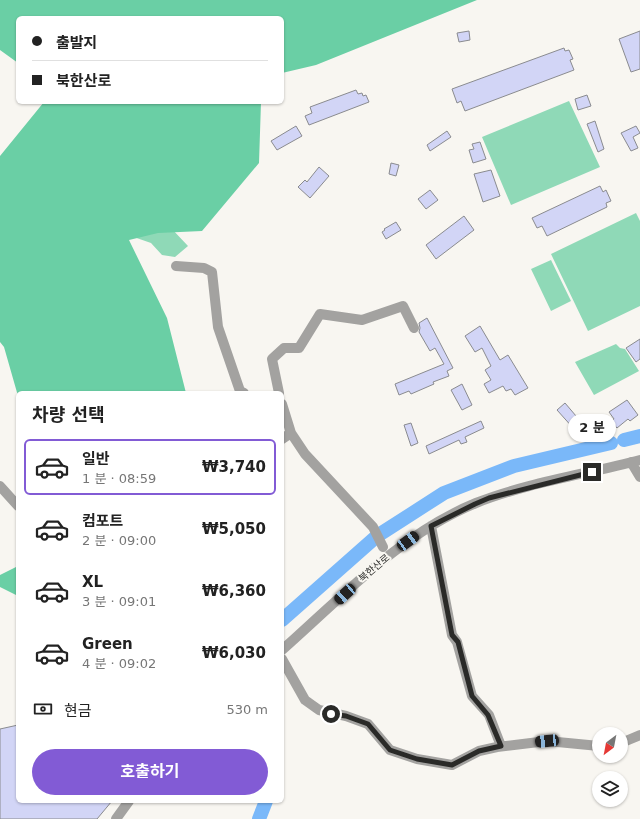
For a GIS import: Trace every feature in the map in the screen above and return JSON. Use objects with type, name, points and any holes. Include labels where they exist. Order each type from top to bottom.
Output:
[{"type":"street","points":[[176,266],[204,268],[212,272],[218,327],[240,391]]},
{"type":"street","points":[[279,391],[272,359],[284,348],[299,348],[320,314],[362,320],[403,306],[414,328]]},
{"type":"street","points":[[284,420],[286,436],[305,454],[373,528],[383,547]]},
{"type":"street","points":[[635,461],[640,477]]},
{"type":"street","name":"북한산로","points":[[284,648],[374,568],[401,546],[431,526],[489,498],[635,461]]},
{"type":"street","points":[[0,486],[16,504]]},
{"type":"street","points":[[431,526],[452,635],[458,642],[472,696],[488,715],[501,746]]},
{"type":"street","points":[[284,663],[305,700],[319,710],[346,716],[368,724],[390,750],[417,759],[452,765],[479,751],[501,746],[547,741],[592,745]]},
{"type":"street","points":[[628,740],[640,735]]},
{"type":"street","points":[[116,819],[128,803]]},
{"type":"green space","points":[[0,0],[477,0],[316,65],[284,73],[284,16],[16,16],[16,62],[0,50]]},
{"type":"green space","points":[[569,101],[600,167],[511,205],[482,137]]},
{"type":"green space","points":[[42,104],[261,104],[259,163],[202,231],[158,233],[129,240],[167,318],[185,391],[17,391],[4,347],[0,342],[0,156]]},
{"type":"green space","points":[[636,213],[640,221],[640,306],[588,331],[551,254]]},
{"type":"green space","points":[[171,228],[188,246],[175,257],[162,255],[151,243],[125,234]]},
{"type":"green space","points":[[551,260],[571,301],[551,311],[531,269]]},
{"type":"green space","points":[[616,344],[620,348],[625,349],[639,371],[594,395],[575,362]]},
{"type":"green space","points":[[16,567],[16,595],[0,587],[0,575]]},
{"type":"building","points":[[469,31],[470,40],[459,42],[457,33]]},
{"type":"building","points":[[640,31],[640,69],[631,72],[619,39]]},
{"type":"building","points":[[564,48],[565,51],[569,50],[573,59],[570,60],[574,70],[465,111],[461,101],[457,103],[452,89]]},
{"type":"building","points":[[356,90],[358,94],[362,93],[363,96],[366,95],[369,102],[309,125],[305,116],[312,113],[310,107]]},
{"type":"building","points":[[587,95],[591,106],[578,110],[575,99]]},
{"type":"building","points":[[595,121],[604,149],[598,152],[587,124]]},
{"type":"building","points":[[296,126],[302,136],[277,150],[271,141]]},
{"type":"building","points":[[636,126],[640,133],[633,137],[638,148],[631,151],[621,133]]},
{"type":"building","points":[[447,131],[451,137],[430,151],[427,145]]},
{"type":"building","points":[[480,142],[486,159],[473,163],[469,150],[474,149],[472,144]]},
{"type":"building","points":[[391,163],[399,165],[396,176],[389,174]]},
{"type":"building","points":[[319,167],[329,176],[310,198],[298,187],[305,180],[307,182]]},
{"type":"building","points":[[491,170],[500,196],[483,202],[474,174]]},
{"type":"building","points":[[600,186],[603,192],[606,190],[611,201],[606,203],[607,207],[547,236],[542,226],[537,228],[532,218]]},
{"type":"building","points":[[430,190],[438,200],[426,209],[418,199]]},
{"type":"building","points":[[464,216],[474,230],[436,259],[426,245]]},
{"type":"building","points":[[396,222],[401,230],[386,239],[382,232],[385,230],[384,229]]},
{"type":"building","points":[[427,318],[453,368],[447,371],[449,376],[433,382],[434,384],[411,394],[409,391],[399,395],[395,384],[444,364],[435,348],[430,351],[419,332],[419,323]]},
{"type":"building","points":[[480,326],[500,360],[508,355],[528,388],[515,395],[511,389],[506,391],[503,386],[489,393],[484,384],[491,380],[485,370],[491,366],[482,348],[475,352],[465,336]]},
{"type":"building","points":[[640,339],[640,359],[636,362],[626,348]]},
{"type":"building","points":[[462,384],[472,405],[462,410],[451,390]]},
{"type":"building","points":[[627,400],[638,415],[630,421],[628,419],[617,428],[611,421],[614,419],[609,412]]},
{"type":"building","points":[[565,403],[582,423],[574,429],[557,410]]},
{"type":"building","points":[[481,421],[484,428],[465,437],[467,442],[461,444],[459,440],[429,454],[426,446]]},
{"type":"building","points":[[411,423],[418,443],[411,446],[404,425]]},
{"type":"building","points":[[16,725],[16,803],[110,803],[97,819],[0,819],[0,729]]},
{"type":"waterway","points":[[624,440],[640,436]]},
{"type":"waterway","points":[[284,618],[377,536],[444,493],[514,466],[611,443]]},
{"type":"waterway","points":[[259,819],[265,803]]},
{"type":"route","points":[[331,714],[346,716],[368,724],[390,750],[417,759],[452,765],[479,751],[501,746],[488,715],[472,696],[458,642],[452,635],[431,526],[489,498],[592,472]]}]
